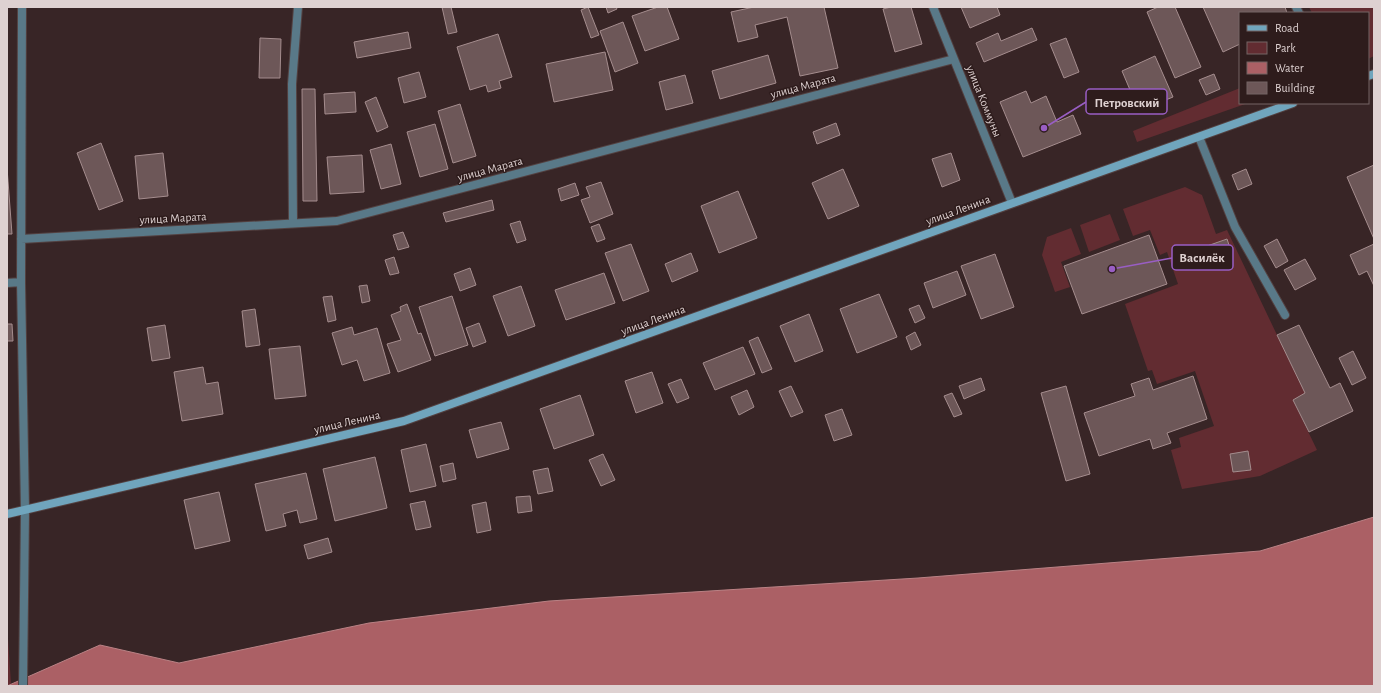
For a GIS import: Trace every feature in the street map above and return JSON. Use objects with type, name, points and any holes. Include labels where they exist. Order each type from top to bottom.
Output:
[{"type":"main road","name":"улица Ленина","points":[[7,514],[404,421],[1290,104]]},
{"type":"street","points":[[22,7],[21,282],[25,510],[23,686]]},
{"type":"street","points":[[293,223],[292,84],[298,7]]},
{"type":"street","name":"улица Коммуны","points":[[933,7],[1012,204]]},
{"type":"street","name":"улица Марата","points":[[21,239],[337,221],[954,59]]},
{"type":"street","points":[[1198,137],[1235,227],[1285,315]]},
{"type":"street","points":[[7,283],[21,282]]},
{"type":"green space","points":[[1309,7],[1374,7],[1374,56],[1369,58],[1369,12],[1312,12]]},
{"type":"green space","points":[[1239,88],[1239,104],[1245,104],[1137,142],[1133,131]]},
{"type":"green space","points":[[1185,187],[1202,195],[1216,234],[1227,230],[1305,393],[1293,400],[1317,450],[1260,476],[1182,489],[1171,450],[1181,447],[1179,438],[1214,426],[1195,371],[1157,384],[1152,370],[1148,371],[1125,304],[1178,284],[1167,252],[1160,255],[1150,230],[1133,236],[1123,209]],"holes":[[[1226,239],[1230,248],[1210,256],[1207,246]],[[1230,454],[1251,470],[1234,472]]]},
{"type":"green space","points":[[1110,214],[1120,240],[1089,252],[1080,225]]},
{"type":"green space","points":[[1071,228],[1081,254],[1061,262],[1070,287],[1055,292],[1042,255],[1047,237]]},
{"type":"green space","points":[[7,623],[11,684],[7,686]]},
{"type":"water","points":[[1374,517],[1374,686],[7,686],[100,645],[179,663],[369,623],[549,601],[918,578],[1260,551]]},
{"type":"building","points":[[442,7],[451,7],[457,32],[448,34]]},
{"type":"building","points":[[588,7],[599,35],[591,38],[581,10]]},
{"type":"building","points":[[606,7],[616,7],[617,9],[608,13]]},
{"type":"building","points":[[658,7],[667,7],[679,39],[645,51],[632,16]]},
{"type":"building","points":[[754,7],[824,7],[838,68],[800,76],[787,17],[755,25],[758,37],[738,42],[731,12]]},
{"type":"building","points":[[891,7],[911,7],[922,44],[895,52],[883,9]]},
{"type":"building","points":[[961,7],[997,7],[1000,15],[970,28]]},
{"type":"building","points":[[1158,7],[1175,7],[1201,67],[1175,78],[1147,12]]},
{"type":"building","points":[[1203,7],[1285,7],[1287,12],[1239,12],[1239,44],[1223,52]]},
{"type":"building","points":[[623,22],[638,63],[615,72],[600,31]]},
{"type":"building","points":[[1032,28],[1037,40],[984,62],[976,43],[998,33],[1001,41]]},
{"type":"building","points":[[408,32],[411,48],[357,58],[354,42]]},
{"type":"building","points":[[498,34],[512,77],[499,81],[501,88],[488,92],[486,85],[470,90],[457,47]]},
{"type":"building","points":[[260,38],[281,39],[280,78],[259,78]]},
{"type":"building","points":[[1066,38],[1079,72],[1064,78],[1050,44]]},
{"type":"building","points":[[605,52],[613,90],[554,102],[546,64]]},
{"type":"building","points":[[768,55],[776,83],[720,99],[712,71]]},
{"type":"building","points":[[1155,56],[1173,97],[1139,111],[1122,71]]},
{"type":"building","points":[[419,72],[426,97],[404,103],[398,78]]},
{"type":"building","points":[[1214,74],[1220,89],[1206,95],[1199,80]]},
{"type":"building","points":[[685,75],[693,103],[666,110],[659,82]]},
{"type":"building","points":[[302,89],[315,89],[317,201],[303,201]]},
{"type":"building","points":[[1026,91],[1031,103],[1046,96],[1057,122],[1073,115],[1081,134],[1023,157],[1000,102]]},
{"type":"building","points":[[355,92],[356,112],[325,114],[324,94]]},
{"type":"building","points":[[376,97],[388,127],[377,132],[365,102]]},
{"type":"building","points":[[460,104],[476,156],[453,163],[438,111]]},
{"type":"building","points":[[836,123],[840,135],[817,144],[813,132]]},
{"type":"building","points":[[435,124],[448,169],[420,177],[407,132]]},
{"type":"building","points":[[101,143],[123,201],[99,210],[77,153]]},
{"type":"building","points":[[391,144],[401,184],[381,189],[370,150]]},
{"type":"building","points":[[163,153],[168,196],[139,199],[135,156]]},
{"type":"building","points":[[951,153],[960,180],[942,187],[932,159]]},
{"type":"building","points":[[362,155],[364,192],[330,194],[327,157]]},
{"type":"building","points":[[1374,165],[1374,239],[1347,177]]},
{"type":"building","points":[[7,168],[12,234],[7,234]]},
{"type":"building","points":[[843,169],[859,206],[828,219],[812,183]]},
{"type":"building","points":[[1246,169],[1252,184],[1238,190],[1232,175]]},
{"type":"building","points":[[601,182],[613,214],[590,223],[581,200],[590,197],[586,187]]},
{"type":"building","points":[[575,183],[579,195],[561,201],[558,189]]},
{"type":"building","points":[[738,191],[757,238],[719,253],[701,206]]},
{"type":"building","points":[[492,200],[494,210],[446,222],[443,213]]},
{"type":"building","points":[[520,221],[526,240],[517,243],[510,224]]},
{"type":"building","points":[[599,224],[605,239],[597,242],[591,227]]},
{"type":"building","points":[[403,232],[409,247],[398,250],[393,235]]},
{"type":"building","points":[[1149,235],[1167,284],[1082,314],[1064,266]]},
{"type":"building","points":[[1227,239],[1230,248],[1210,256],[1207,246]]},
{"type":"building","points":[[1277,239],[1288,261],[1276,268],[1264,246]]},
{"type":"building","points":[[631,244],[649,291],[623,301],[605,253]]},
{"type":"building","points":[[1374,244],[1374,286],[1367,271],[1359,275],[1350,255]]},
{"type":"building","points":[[691,253],[698,271],[672,282],[665,264]]},
{"type":"building","points":[[995,254],[1014,307],[981,319],[961,266]]},
{"type":"building","points":[[394,257],[399,273],[390,275],[385,260]]},
{"type":"building","points":[[1305,259],[1316,279],[1295,290],[1284,270]]},
{"type":"building","points":[[470,268],[476,285],[460,291],[454,274]]},
{"type":"building","points":[[957,271],[966,295],[933,308],[924,283]]},
{"type":"building","points":[[604,273],[615,303],[566,320],[555,290]]},
{"type":"building","points":[[367,285],[370,301],[362,303],[359,286]]},
{"type":"building","points":[[521,286],[535,326],[508,336],[493,296]]},
{"type":"building","points":[[879,294],[897,337],[857,353],[840,309]]},
{"type":"building","points":[[332,296],[336,320],[328,322],[323,297]]},
{"type":"building","points":[[452,296],[468,345],[435,356],[419,307]]},
{"type":"building","points":[[407,304],[418,334],[421,333],[431,360],[398,372],[387,344],[401,340],[391,315],[401,311],[400,307]]},
{"type":"building","points":[[919,305],[925,318],[915,323],[909,309]]},
{"type":"building","points":[[255,309],[260,345],[246,347],[242,311]]},
{"type":"building","points":[[809,314],[823,351],[795,362],[780,326]]},
{"type":"building","points":[[479,323],[486,342],[473,347],[466,328]]},
{"type":"building","points":[[7,324],[12,324],[13,341],[7,341]]},
{"type":"building","points":[[165,325],[170,358],[152,361],[147,328]]},
{"type":"building","points":[[1299,325],[1330,388],[1340,383],[1353,411],[1309,432],[1293,400],[1305,393],[1277,335]]},
{"type":"building","points":[[352,327],[354,335],[377,328],[390,373],[364,381],[357,360],[342,365],[332,333]]},
{"type":"building","points":[[915,332],[921,345],[911,350],[906,337]]},
{"type":"building","points":[[758,337],[772,369],[762,373],[749,341]]},
{"type":"building","points":[[300,346],[306,396],[275,399],[269,349]]},
{"type":"building","points":[[743,347],[755,374],[715,390],[703,363]]},
{"type":"building","points":[[1353,351],[1366,378],[1352,385],[1339,358]]},
{"type":"building","points":[[203,367],[206,384],[218,382],[223,414],[182,421],[174,372]]},
{"type":"building","points":[[652,372],[663,403],[636,413],[625,381]]},
{"type":"building","points":[[1193,376],[1207,419],[1167,433],[1171,443],[1153,449],[1150,439],[1099,456],[1084,413],[1135,396],[1131,384],[1149,378],[1153,390]]},
{"type":"building","points":[[981,378],[985,390],[964,399],[959,386]]},
{"type":"building","points":[[681,379],[689,398],[677,403],[668,384]]},
{"type":"building","points":[[791,386],[803,412],[791,417],[779,391]]},
{"type":"building","points":[[1066,386],[1090,474],[1066,481],[1041,393]]},
{"type":"building","points":[[747,390],[754,407],[739,415],[731,397]]},
{"type":"building","points":[[952,393],[962,414],[954,417],[944,396]]},
{"type":"building","points":[[580,395],[594,435],[554,449],[540,409]]},
{"type":"building","points":[[842,409],[852,435],[834,441],[825,415]]},
{"type":"building","points":[[501,422],[509,449],[477,458],[469,430]]},
{"type":"building","points":[[426,444],[436,486],[410,492],[401,450]]},
{"type":"building","points":[[1248,451],[1251,470],[1233,472],[1230,454]]},
{"type":"building","points":[[603,454],[615,480],[601,486],[589,460]]},
{"type":"building","points":[[375,457],[387,508],[335,521],[323,469]]},
{"type":"building","points":[[453,463],[456,479],[443,482],[440,466]]},
{"type":"building","points":[[548,468],[553,491],[538,494],[533,471]]},
{"type":"building","points":[[306,473],[317,519],[300,523],[297,510],[283,514],[286,526],[266,531],[255,484]]},
{"type":"building","points":[[219,492],[230,541],[195,549],[184,500]]},
{"type":"building","points":[[530,496],[532,511],[518,513],[516,497]]},
{"type":"building","points":[[425,501],[431,527],[416,530],[410,504]]},
{"type":"building","points":[[486,502],[491,530],[477,533],[472,505]]},
{"type":"building","points":[[328,538],[332,552],[308,559],[304,545]]},
{"type":"place","name":"Петровский","points":[[1044,128]]},
{"type":"place","name":"Василёк","points":[[1112,269]]}]
